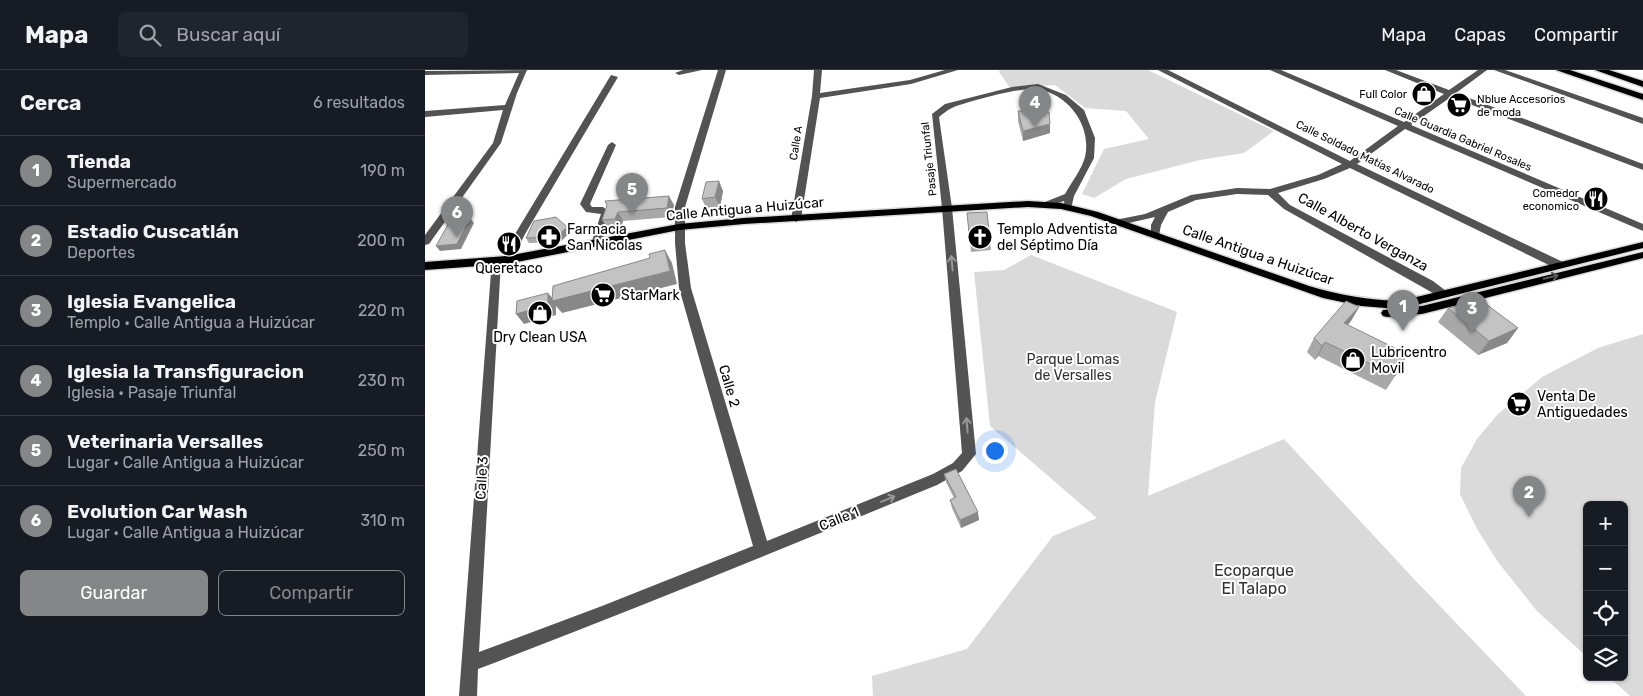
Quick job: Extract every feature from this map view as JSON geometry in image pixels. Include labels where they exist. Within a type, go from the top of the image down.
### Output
[{"type":"highway","points":[[1561,70],[1643,97]]},
{"type":"highway","points":[[1580,70],[1643,90]]},
{"type":"highway","points":[[1601,70],[1643,84]]},
{"type":"highway","points":[[1617,70],[1643,78]]},
{"type":"main road","name":"Calle Antigua a Huizúcar","points":[[425,266],[501,260],[596,244],[679,227],[947,208],[1011,206],[1028,203],[1068,207],[1121,222],[1314,293],[1380,305],[1400,305],[1559,264],[1643,245]]},
{"type":"main road","name":"Calle Antigua a Huizúcar","points":[[1011,206],[1107,225],[1316,301],[1383,314],[1422,310],[1643,255]]},
{"type":"street","points":[[679,73],[698,70]]},
{"type":"street","name":"Calle 2","points":[[722,70],[680,207],[679,227],[685,288],[762,550]]},
{"type":"street","name":"Calle A","points":[[797,218],[816,96],[818,70]]},
{"type":"street","points":[[816,96],[911,82],[954,70]]},
{"type":"street","name":"Calle Soldado Matías Alvarado","points":[[1162,70],[1559,264]]},
{"type":"street","name":"Calle Guardia Gabriel Rosales","points":[[1274,70],[1643,228]]},
{"type":"street","points":[[1389,70],[1643,167]]},
{"type":"street","points":[[1121,222],[1147,218],[1181,202],[1209,194],[1237,191],[1271,192],[1321,177],[1351,164],[1406,127],[1483,70]]},
{"type":"street","points":[[1499,70],[1643,121]]},
{"type":"street","points":[[425,73],[524,72],[508,107],[497,143],[425,242]]},
{"type":"street","points":[[501,260],[576,143],[615,76]]},
{"type":"street","name":"Pasaje Triunfal","points":[[947,208],[935,116],[948,106],[1012,89],[1039,86],[1063,97],[1081,112],[1091,138],[1089,158],[1069,196],[1068,207]]},
{"type":"street","points":[[425,114],[508,107]]},
{"type":"street","points":[[596,244],[606,213],[600,209],[589,210],[585,204],[611,145]]},
{"type":"street","name":"Calle Alberto Verganza","points":[[1271,192],[1287,207],[1444,294]]},
{"type":"street","points":[[1047,204],[1069,196]]},
{"type":"street","name":"Calle 1","points":[[471,663],[602,614],[957,469],[969,454],[947,208]]},
{"type":"street","points":[[1155,234],[1156,225],[1164,210]]},
{"type":"street","name":"Calle 3","points":[[468,696],[501,260]]},
{"type":"green space","points":[[1000,70],[1148,70],[1274,131],[1244,153],[1200,160],[1126,179],[1094,198],[1082,194],[1104,149],[1149,139],[1126,111],[1085,108],[1055,85],[1010,88],[999,72]]},
{"type":"green space","name":"Ecoparque El Talapo","points":[[1031,255],[1177,312],[1155,402],[1148,496],[1284,439],[1526,696],[873,696],[872,676],[967,649],[1053,536],[1097,518],[990,426],[974,272],[1004,270]]},
{"type":"green space","points":[[1643,334],[1643,696],[1630,696],[1613,681],[1628,681],[1628,501],[1583,501],[1583,653],[1537,611],[1498,562],[1477,529],[1460,494],[1461,468],[1477,439],[1497,415],[1542,377],[1598,348]]},
{"type":"building","points":[[1018,111],[1049,112],[1050,124],[1023,131]]},
{"type":"building","points":[[719,181],[715,197],[702,199],[706,182]]},
{"type":"building","points":[[669,196],[667,208],[618,212],[615,219],[602,220],[607,205],[605,201]]},
{"type":"building","name":"Templo Adventista del Séptimo Día","points":[[987,212],[990,240],[970,242],[967,213]]},
{"type":"building","name":"Farmacia San Nicolas","points":[[556,217],[567,227],[556,237],[526,238],[534,221]]},
{"type":"building","points":[[470,218],[457,244],[436,246],[450,221]]},
{"type":"building","points":[[665,250],[670,271],[552,301],[553,286],[650,258],[649,254]]},
{"type":"building","points":[[548,293],[548,305],[516,314],[517,301]]},
{"type":"building","points":[[1346,301],[1359,307],[1344,323],[1407,354],[1395,376],[1325,342],[1322,346],[1314,338]]},
{"type":"building","points":[[1482,301],[1518,328],[1489,341],[1448,308]]},
{"type":"building","points":[[956,469],[978,512],[960,520],[950,500],[956,497],[944,474]]},
{"type":"place","name":"Full Color","points":[[1424,94]]},
{"type":"place","name":"Nblue Accesorios de moda","points":[[1459,105]]},
{"type":"place","name":"Iglesia la Transfiguracion","points":[[1035,127]]},
{"type":"place","name":"Comedor economico","points":[[1596,199]]},
{"type":"place","name":"Veterinaria Versalles","points":[[632,214]]},
{"type":"place","name":"Evolution Car Wash","points":[[457,237]]},
{"type":"place","name":"Farmacia San Nicolas","points":[[549,237]]},
{"type":"place","name":"Templo Adventista del Séptimo Día","points":[[980,237]]},
{"type":"place","name":"Queretaco","points":[[509,244]]},
{"type":"place","name":"StarMark","points":[[603,295]]},
{"type":"place","name":"Dry Clean USA","points":[[540,313]]},
{"type":"place","name":"Tienda","points":[[1403,331]]},
{"type":"place","name":"Iglesia Evangelica","points":[[1472,333]]},
{"type":"place","name":"Lubricentro Movil","points":[[1353,360]]},
{"type":"place","name":"Venta De Antiguedades","points":[[1519,404]]},
{"type":"place","name":"Estadio Cuscatlán","points":[[1529,517]]},
{"type":"park label","name":"Parque Lomas de Versalles","points":[[1073,368]]}]
